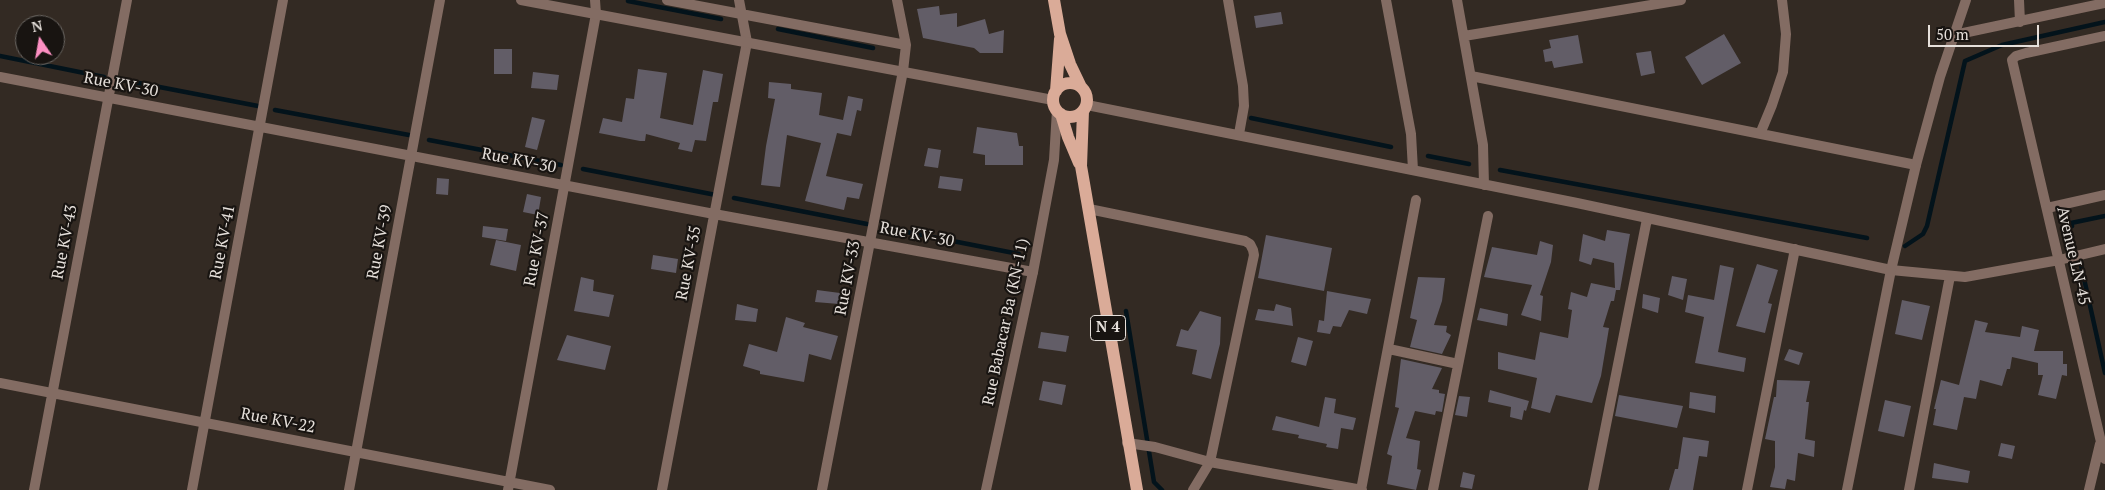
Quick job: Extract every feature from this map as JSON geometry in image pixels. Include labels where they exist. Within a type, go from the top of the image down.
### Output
[{"type":"main road","name":"N 4","points":[[1054,0],[1060,34],[1070,64],[1087,95],[1081,166]]},
{"type":"main road","name":"N 4","points":[[1060,34],[1057,104],[1068,137],[1081,166],[1133,444],[1137,490]]},
{"type":"main road","points":[[1081,86],[1068,83],[1057,104],[1072,116],[1085,108]]},
{"type":"street","name":"Rue KV-43","points":[[34,490],[126,0]]},
{"type":"street","name":"Rue KV-41","points":[[192,490],[283,0]]},
{"type":"street","name":"Rue KV-39","points":[[349,490],[440,0]]},
{"type":"street","points":[[521,0],[902,71],[1057,104],[1054,160]]},
{"type":"street","name":"Rue KV-37","points":[[508,486],[596,14],[595,0]]},
{"type":"street","points":[[667,0],[906,45],[897,0]]},
{"type":"street","name":"Rue KV-35","points":[[662,490],[746,42],[739,0]]},
{"type":"street","points":[[1228,0],[1243,86],[1244,106],[1239,134]]},
{"type":"street","points":[[1386,0],[1411,134],[1413,170]]},
{"type":"street","points":[[1457,0],[1484,145],[1484,185]]},
{"type":"street","points":[[1464,36],[1681,0]]},
{"type":"street","points":[[1760,134],[1783,72],[1786,34],[1782,0]]},
{"type":"street","points":[[1847,490],[1891,270],[1916,165],[1966,0]]},
{"type":"street","points":[[2019,0],[2020,22]]},
{"type":"street","points":[[1954,35],[2020,22],[2091,3],[2105,3]]},
{"type":"street","name":"Avenue LN-45","points":[[2105,36],[2026,53],[2016,56],[2012,60],[2105,459]]},
{"type":"street","name":"Rue KV-33","points":[[822,490],[906,45]]},
{"type":"street","name":"Rue KV-30","points":[[0,76],[108,98],[412,154],[714,214],[1033,272]]},
{"type":"street","points":[[1471,76],[1916,165]]},
{"type":"street","points":[[1085,108],[1239,134],[1891,270],[1950,276],[1979,275],[2105,249]]},
{"type":"street","points":[[1054,160],[1068,137]]},
{"type":"street","name":"Rue Babacar Ba (KN-11)","points":[[986,490],[1033,272],[1054,160]]},
{"type":"street","points":[[2047,208],[2105,195]]},
{"type":"street","points":[[1133,444],[1155,447],[1210,462],[1362,490],[1416,200]]},
{"type":"street","points":[[1089,209],[1245,242],[1250,244],[1253,250],[1254,255],[1210,462],[1193,490]]},
{"type":"street","points":[[1433,490],[1488,216]]},
{"type":"street","points":[[1593,490],[1647,219]]},
{"type":"street","points":[[1746,490],[1795,249]]},
{"type":"street","points":[[1909,490],[1950,276]]},
{"type":"street","points":[[1389,349],[1458,364]]},
{"type":"street","name":"Rue KV-22","points":[[0,383],[356,452],[508,486],[550,490]]},
{"type":"street","points":[[2089,490],[2101,440]]},
{"type":"building","points":[[939,6],[940,15],[957,13],[957,27],[985,19],[989,34],[1004,30],[1003,53],[980,53],[974,48],[923,38],[917,9]]},
{"type":"building","points":[[1281,12],[1283,24],[1256,28],[1254,16]]},
{"type":"building","points":[[1724,34],[1741,63],[1702,85],[1685,57]]},
{"type":"building","points":[[1578,35],[1583,63],[1554,68],[1552,61],[1545,62],[1543,50],[1551,48],[1549,40]]},
{"type":"building","points":[[494,49],[512,49],[512,74],[494,74]]},
{"type":"building","points":[[1651,51],[1655,73],[1641,76],[1636,53]]},
{"type":"building","points":[[638,69],[667,73],[660,118],[693,125],[703,70],[723,74],[718,102],[713,102],[706,141],[695,140],[692,152],[678,149],[680,143],[646,134],[645,141],[640,141],[599,133],[603,118],[622,122],[626,98],[634,99]]},
{"type":"building","points":[[533,72],[559,75],[557,90],[531,88]]},
{"type":"building","points":[[769,82],[791,84],[791,89],[822,93],[819,115],[843,120],[848,96],[863,99],[861,111],[857,110],[851,136],[837,133],[826,176],[863,184],[859,199],[847,197],[844,210],[805,201],[821,143],[787,135],[780,187],[761,185],[775,99],[768,98]]},
{"type":"building","points":[[532,117],[545,120],[537,150],[525,147]]},
{"type":"building","points":[[977,127],[1017,133],[1019,146],[1023,146],[1023,165],[985,165],[985,155],[973,153]]},
{"type":"building","points":[[928,148],[941,150],[938,168],[924,166]]},
{"type":"building","points":[[940,176],[963,179],[961,191],[938,188]]},
{"type":"building","points":[[437,178],[449,179],[448,195],[436,194]]},
{"type":"building","points":[[527,194],[541,197],[538,215],[523,212]]},
{"type":"building","points":[[483,226],[508,229],[506,241],[482,237]]},
{"type":"building","points":[[1607,230],[1630,234],[1620,290],[1616,290],[1614,301],[1611,301],[1603,327],[1609,328],[1601,376],[1592,403],[1556,395],[1550,413],[1531,408],[1537,378],[1498,369],[1498,352],[1535,360],[1540,332],[1568,338],[1572,310],[1568,309],[1571,292],[1587,297],[1591,283],[1615,288],[1614,263],[1593,258],[1591,265],[1579,261],[1583,234],[1605,241]]},
{"type":"building","points":[[1266,235],[1332,248],[1324,291],[1258,278]]},
{"type":"building","points":[[496,240],[521,245],[516,271],[490,265]]},
{"type":"building","points":[[1540,241],[1553,245],[1551,262],[1540,295],[1543,296],[1541,321],[1521,315],[1532,285],[1484,277],[1492,247],[1537,255]]},
{"type":"building","points":[[653,255],[678,259],[676,273],[651,269]]},
{"type":"building","points":[[1757,264],[1778,270],[1768,303],[1772,304],[1765,333],[1736,326]]},
{"type":"building","points":[[1720,265],[1734,268],[1718,352],[1746,358],[1744,372],[1695,363],[1704,317],[1685,312],[1688,295],[1714,300]]},
{"type":"building","points":[[1672,276],[1687,279],[1683,300],[1668,295]]},
{"type":"building","points":[[581,277],[594,280],[593,291],[614,295],[609,317],[574,311]]},
{"type":"building","points":[[1418,277],[1445,278],[1442,301],[1434,325],[1447,326],[1446,332],[1451,335],[1442,354],[1410,347],[1417,320],[1410,318]]},
{"type":"building","points":[[817,290],[840,293],[839,304],[815,302]]},
{"type":"building","points":[[1327,291],[1371,299],[1367,314],[1349,310],[1341,327],[1333,326],[1330,334],[1317,332],[1319,320],[1324,321]]},
{"type":"building","points":[[1643,294],[1660,298],[1658,313],[1642,308]]},
{"type":"building","points":[[1902,300],[1930,306],[1922,340],[1895,334]]},
{"type":"building","points":[[737,304],[758,309],[756,322],[735,320]]},
{"type":"building","points":[[1276,304],[1291,308],[1293,326],[1255,320],[1258,309],[1274,311]]},
{"type":"building","points":[[1480,308],[1508,314],[1507,326],[1477,320]]},
{"type":"building","points":[[1200,311],[1221,317],[1220,344],[1211,379],[1192,374],[1197,350],[1176,346],[1181,329],[1188,331]]},
{"type":"building","points":[[786,317],[805,323],[803,327],[838,336],[831,360],[809,354],[804,382],[760,374],[760,371],[743,366],[749,344],[777,352]]},
{"type":"building","points":[[1975,320],[1988,323],[1985,332],[2020,337],[2022,326],[2039,330],[2034,351],[2063,351],[2063,364],[2067,364],[2067,376],[2062,375],[2056,399],[2038,395],[2043,375],[2038,375],[2038,363],[2012,357],[2010,369],[2007,369],[2002,386],[1980,380],[1976,399],[1964,397],[1957,430],[1933,425],[1936,409],[1934,409],[1941,380],[1959,385]]},
{"type":"building","points":[[1041,332],[1069,336],[1066,352],[1038,348]]},
{"type":"building","points":[[567,335],[611,346],[605,370],[557,360]]},
{"type":"building","points":[[1298,337],[1313,341],[1306,366],[1291,362]]},
{"type":"building","points":[[1789,349],[1803,353],[1799,365],[1784,360]]},
{"type":"building","points":[[1401,359],[1442,368],[1432,389],[1439,390],[1439,393],[1445,394],[1442,412],[1436,411],[1435,415],[1415,411],[1406,438],[1420,441],[1417,469],[1421,470],[1416,490],[1387,484],[1392,456],[1387,454],[1399,408],[1395,407]]},
{"type":"building","points":[[1777,380],[1810,381],[1806,402],[1809,402],[1805,439],[1815,441],[1814,457],[1798,453],[1795,481],[1787,479],[1785,489],[1770,487],[1775,467],[1775,441],[1765,439],[1774,397],[1776,397]]},
{"type":"building","points":[[1043,381],[1066,385],[1062,405],[1039,400]]},
{"type":"building","points":[[1490,390],[1529,401],[1526,411],[1524,410],[1522,420],[1510,417],[1511,407],[1488,402]]},
{"type":"building","points":[[1690,392],[1716,396],[1715,413],[1689,408]]},
{"type":"building","points":[[1619,395],[1683,406],[1677,428],[1615,416]]},
{"type":"building","points":[[1459,396],[1470,397],[1467,417],[1455,415]]},
{"type":"building","points":[[1325,397],[1336,399],[1334,413],[1356,418],[1353,430],[1341,428],[1338,449],[1326,447],[1327,444],[1298,438],[1299,435],[1272,430],[1276,416],[1319,427]]},
{"type":"building","points":[[1885,400],[1911,406],[1904,437],[1878,431]]},
{"type":"building","points":[[1683,437],[1709,441],[1707,457],[1699,456],[1693,490],[1669,490],[1675,469],[1678,469]]},
{"type":"building","points":[[2001,443],[2015,446],[2012,459],[1998,456]]},
{"type":"building","points":[[1934,463],[1970,471],[1968,483],[1932,478]]},
{"type":"building","points":[[1463,472],[1475,475],[1472,489],[1460,487]]},
{"type":"waterway","points":[[628,1],[721,19]]},
{"type":"waterway","points":[[1905,246],[1923,234],[1927,226],[1965,61],[2002,45],[2105,22]]},
{"type":"waterway","points":[[778,29],[873,48]]},
{"type":"waterway","points":[[0,56],[104,77]]},
{"type":"waterway","points":[[123,80],[258,106]]},
{"type":"waterway","points":[[275,110],[409,135]]},
{"type":"waterway","points":[[1251,118],[1391,147]]},
{"type":"waterway","points":[[429,140],[561,165]]},
{"type":"waterway","points":[[1428,156],[1469,164]]},
{"type":"waterway","points":[[583,169],[716,195]]},
{"type":"waterway","points":[[1500,170],[1867,238]]},
{"type":"waterway","points":[[734,198],[867,224]]},
{"type":"waterway","points":[[2072,226],[2071,223],[2105,216]]},
{"type":"waterway","points":[[886,228],[1019,254]]},
{"type":"waterway","points":[[2081,265],[2105,373]]},
{"type":"waterway","points":[[1126,311],[1154,482],[1162,490]]}]
